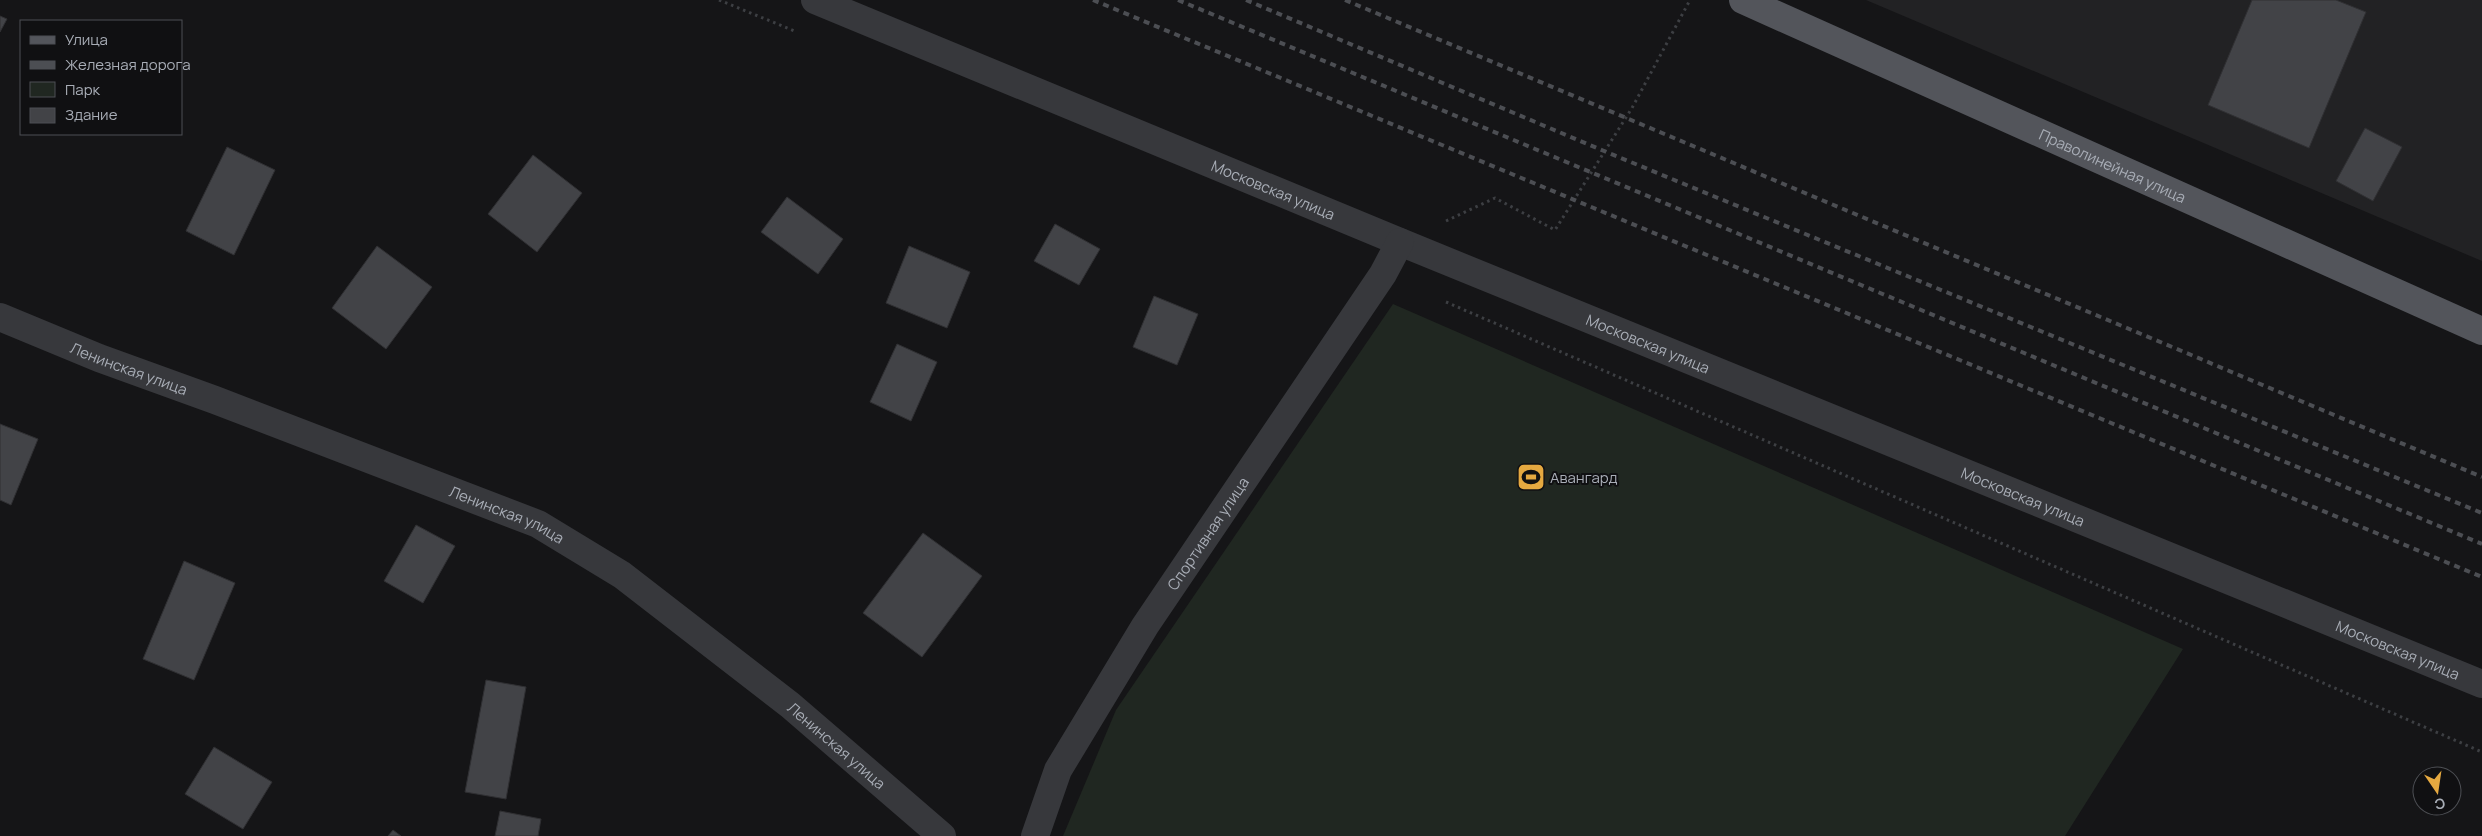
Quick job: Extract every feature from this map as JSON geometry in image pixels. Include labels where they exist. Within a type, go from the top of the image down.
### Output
[{"type":"main road","name":"Праволинейная улица","points":[[1743,0],[2482,331]]},
{"type":"street","name":"Московская улица","points":[[815,0],[1400,242],[2482,684]]},
{"type":"street","name":"Спортивная улица","points":[[1036,836],[1058,770],[1145,626],[1383,274],[1400,242]]},
{"type":"street","name":"Ленинская улица","points":[[0,317],[99,358],[215,400],[538,524],[622,575],[790,705],[942,836]]},
{"type":"path","points":[[1400,242],[1495,198],[1555,230],[1632,108],[1690,0]]},
{"type":"path","points":[[1438,298],[2482,752]]},
{"type":"shaded area","points":[[1866,0],[2482,0],[2482,261]]},
{"type":"green space","name":"Авангард","points":[[1393,304],[2183,649],[2065,836],[1063,836],[1116,710]]},
{"type":"building","points":[[2252,0],[2336,0],[2366,12],[2309,148],[2208,105]]},
{"type":"building","points":[[0,16],[7,19],[0,32]]},
{"type":"building","points":[[2365,128],[2402,147],[2373,201],[2336,181]]},
{"type":"building","points":[[227,147],[275,170],[234,255],[186,231]]},
{"type":"building","points":[[533,155],[582,193],[537,252],[488,214]]},
{"type":"building","points":[[787,197],[843,239],[818,274],[761,232]]},
{"type":"building","points":[[1055,224],[1100,249],[1079,285],[1034,261]]},
{"type":"building","points":[[377,246],[432,287],[386,349],[332,308]]},
{"type":"building","points":[[909,246],[970,272],[947,328],[886,303]]},
{"type":"building","points":[[1154,296],[1198,314],[1177,365],[1133,347]]},
{"type":"building","points":[[897,344],[937,362],[911,421],[870,402]]},
{"type":"building","points":[[0,424],[38,439],[11,505],[0,500]]},
{"type":"building","points":[[416,525],[455,546],[423,603],[384,581]]},
{"type":"building","points":[[923,533],[982,576],[922,657],[863,613]]},
{"type":"building","points":[[184,561],[235,583],[194,680],[143,659]]},
{"type":"building","points":[[486,680],[526,687],[506,799],[465,792]]},
{"type":"building","points":[[214,747],[272,782],[243,829],[185,794]]},
{"type":"building","points":[[500,811],[541,819],[538,836],[495,836]]},
{"type":"building","points":[[393,830],[401,836],[388,836]]},
{"type":"railway","points":[[1093,0],[2482,577]]},
{"type":"railway","points":[[1178,0],[2482,544]]},
{"type":"railway","points":[[1246,0],[1604,151],[2482,513]]},
{"type":"railway","points":[[1345,0],[2482,477]]},
{"type":"place","name":"Авангард","points":[[1531,477]]}]
